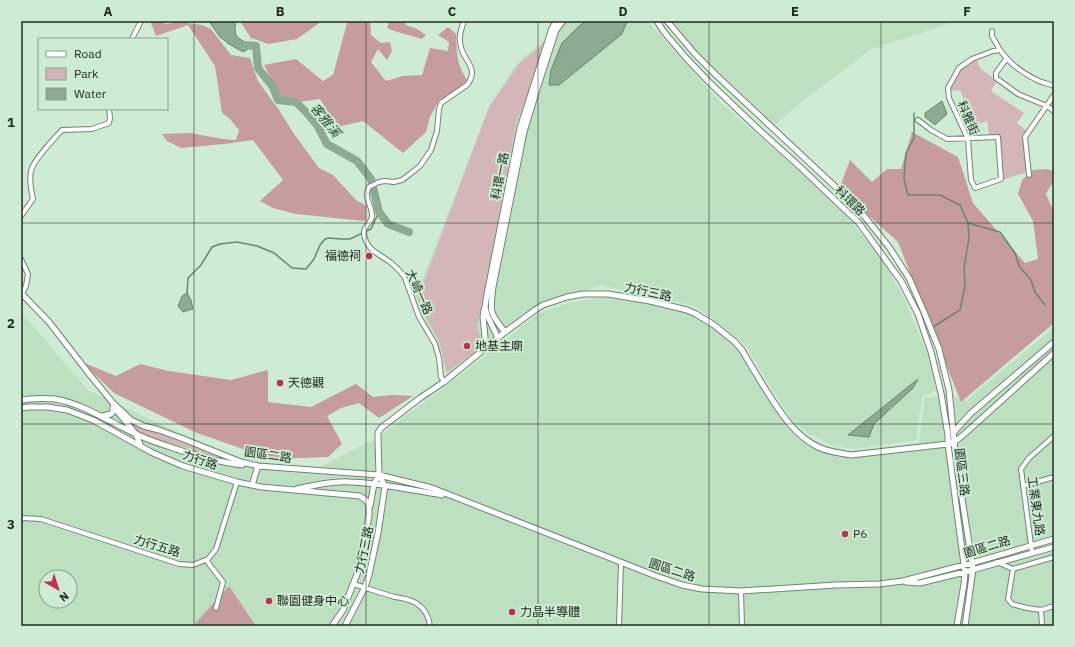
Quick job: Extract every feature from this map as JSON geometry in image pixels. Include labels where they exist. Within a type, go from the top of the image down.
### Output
[{"type":"street","points":[[132,38],[141,21]]},
{"type":"street","name":"大崎一路","points":[[444,382],[441,377],[439,358],[435,344],[419,317],[405,278],[394,265],[375,253],[367,244],[364,229],[369,224],[372,216],[366,196],[369,187],[375,183],[402,180],[420,166],[431,150],[437,131],[439,109],[441,104],[467,85],[472,77],[472,68],[460,45],[464,21]]},
{"type":"street","name":"科環一路","points":[[486,348],[483,317],[520,128],[552,28],[557,21]]},
{"type":"street","name":"科環一路","points":[[505,332],[492,314],[491,309],[494,287],[524,132],[556,30],[564,21]]},
{"type":"street","name":"科環路","points":[[657,21],[686,59],[756,128],[798,164],[852,216],[864,229],[901,281],[918,314],[931,352],[954,442]]},
{"type":"street","name":"科環路","points":[[667,21],[695,54],[716,75],[857,207],[889,247],[909,278],[939,349],[949,390],[952,418],[952,433],[948,444]]},
{"type":"street","points":[[992,31],[992,36],[1006,59],[1040,82],[1054,86]]},
{"type":"street","name":"科雅街","points":[[968,139],[998,137],[1001,179],[975,188],[970,180],[968,139],[949,98],[948,88],[959,68],[972,59],[993,50],[1000,50]]},
{"type":"street","points":[[1006,59],[996,73],[996,78],[1018,94],[1047,106],[1054,111]]},
{"type":"street","points":[[1029,175],[1025,137],[1054,96]]},
{"type":"street","points":[[21,216],[33,199],[31,170],[41,155],[62,130],[92,129],[109,123],[109,110]]},
{"type":"street","points":[[918,120],[931,130],[947,139],[968,139]]},
{"type":"street","points":[[21,259],[28,274],[26,286],[22,293]]},
{"type":"street","name":"園區二路","points":[[22,293],[48,322],[112,403],[131,420],[144,426],[181,438],[241,462],[258,466],[379,475],[432,488],[449,496],[682,585],[702,589],[741,591],[879,584],[903,581],[1054,539]]},
{"type":"street","name":"力行三路","points":[[345,626],[365,587],[375,548],[385,486],[379,475],[378,433],[381,428],[420,398],[444,382],[505,332],[543,305],[567,297],[583,294],[608,294],[650,301],[687,310],[696,314],[714,325],[735,342],[742,350],[791,426],[799,434],[818,446],[837,453],[851,455],[918,448],[954,442]]},
{"type":"street","points":[[485,307],[490,323],[498,338]]},
{"type":"street","name":"園區三路","points":[[952,433],[970,414],[1054,342]]},
{"type":"street","name":"園區三路","points":[[965,626],[973,569],[954,442],[1054,353]]},
{"type":"street","name":"園區二路","points":[[86,370],[113,407],[136,434],[141,447]]},
{"type":"street","name":"力行路","points":[[21,400],[35,398],[55,399],[70,403],[155,442],[212,460],[233,464],[258,466]]},
{"type":"street","name":"力行路","points":[[21,408],[48,407],[66,410],[93,420],[150,452],[183,466],[237,482],[292,490],[360,496],[367,501],[369,505],[369,516]]},
{"type":"street","points":[[101,416],[111,414],[113,407]]},
{"type":"street","points":[[952,418],[957,424],[962,423]]},
{"type":"street","points":[[938,444],[952,433]]},
{"type":"street","name":"工業東九路","points":[[1032,552],[1021,470],[1029,458],[1054,436]]},
{"type":"street","name":"園區三路","points":[[948,444],[965,572],[957,626]]},
{"type":"street","points":[[252,485],[258,466]]},
{"type":"street","name":"力行三路","points":[[332,626],[343,610],[361,564],[374,484],[379,475]]},
{"type":"street","points":[[1023,486],[1054,477]]},
{"type":"street","points":[[216,608],[224,582],[206,560],[216,549],[237,482]]},
{"type":"street","name":"園區二路","points":[[292,490],[324,483],[348,482],[374,484],[449,496]]},
{"type":"street","name":"力行五路","points":[[21,518],[41,519],[179,564],[193,565],[206,560]]},
{"type":"street","name":"園區二路","points":[[903,581],[920,583],[1054,547]]},
{"type":"street","points":[[997,562],[1013,569],[1054,557]]},
{"type":"street","points":[[618,626],[621,562]]},
{"type":"street","points":[[1013,569],[1008,599],[1012,604],[1041,610],[1054,606]]},
{"type":"street","points":[[353,584],[416,603],[424,610],[430,626]]},
{"type":"street","points":[[741,591],[742,626]]},
{"type":"street","points":[[1041,610],[1042,626]]},
{"type":"shaded area","points":[[153,21],[159,21],[166,24],[179,22],[202,25],[211,29],[231,55],[250,58],[258,81],[294,134],[319,168],[333,175],[356,200],[366,206],[366,219],[364,221],[296,214],[273,208],[260,201],[283,180],[253,140],[181,148],[167,141],[162,134],[190,133],[236,140],[239,130],[229,118],[222,113],[215,66],[188,25],[156,36],[151,23]]},
{"type":"shaded area","points":[[240,21],[322,21],[297,39],[268,44],[251,38]]},
{"type":"shaded area","points":[[346,21],[370,21],[371,35],[381,43],[390,42],[392,51],[387,60],[378,49],[371,62],[386,81],[403,76],[422,75],[430,48],[448,51],[449,42],[438,35],[448,27],[456,34],[459,63],[467,80],[456,92],[439,100],[430,117],[426,132],[403,153],[363,121],[337,127],[320,99],[284,104],[264,65],[296,59],[323,81],[333,75],[347,23]]},
{"type":"shaded area","points":[[389,21],[405,21],[406,25],[417,29],[426,35],[422,39],[394,31],[387,28]]},
{"type":"shaded area","points":[[568,21],[649,21],[719,101],[801,173],[845,215],[883,260],[904,298],[929,358],[937,391],[922,396],[916,440],[855,449],[832,445],[807,433],[792,420],[746,346],[724,327],[694,306],[601,285],[524,313],[446,376],[435,339],[424,321],[415,299],[417,293],[490,105],[517,63]]},
{"type":"shaded area","points":[[673,21],[958,21],[871,49],[804,100],[775,125],[712,67],[685,39]]},
{"type":"shaded area","points":[[912,132],[958,157],[973,203],[1025,263],[1038,259],[1033,221],[1018,194],[1022,180],[1033,170],[1046,169],[1054,171],[1054,180],[1046,194],[1054,212],[1054,323],[961,402],[898,242],[839,189],[850,160],[872,182],[887,169],[901,169]]},
{"type":"shaded area","points":[[634,296],[655,299],[696,310],[722,327],[745,347],[753,363],[790,421],[805,435],[824,445],[850,451],[919,443],[925,398],[952,394],[966,401],[1054,327],[1054,626],[21,626],[21,312],[89,391],[191,438],[249,461],[318,468],[381,436],[406,415],[443,389],[539,313],[568,303],[598,298]]},
{"type":"shaded area","points":[[82,362],[116,376],[140,364],[169,371],[231,380],[268,370],[268,402],[311,407],[356,384],[373,397],[393,395],[413,396],[379,418],[359,403],[341,408],[327,416],[342,444],[328,457],[272,459],[197,433],[114,393]]},
{"type":"shaded area","points":[[229,586],[256,626],[193,626]]},
{"type":"green space","points":[[547,41],[516,124],[477,326],[483,346],[447,372],[439,341],[418,298],[489,107],[519,64]]},
{"type":"green space","points":[[976,59],[981,69],[997,81],[991,91],[1024,113],[1017,123],[1027,131],[1023,136],[1028,172],[1002,180],[999,135],[989,136],[987,121],[974,125],[960,90],[950,91],[959,70]]},
{"type":"green space","points":[[126,420],[226,460],[137,433]]},
{"type":"water","points":[[211,21],[236,21],[236,34],[239,38],[250,45],[247,50],[243,52],[220,37],[210,23]]},
{"type":"water","points":[[586,21],[627,21],[622,34],[559,85],[549,85],[551,70],[562,43]]},
{"type":"water","points":[[942,101],[947,114],[935,125],[925,117],[925,113]]},
{"type":"water","points":[[187,293],[191,300],[193,309],[183,312],[178,306],[182,296]]},
{"type":"water","points":[[918,379],[913,388],[874,424],[869,437],[848,435]]},
{"type":"waterway","name":"客雅溪","points":[[244,45],[256,46],[258,68],[273,87],[278,100],[296,102],[317,125],[327,144],[357,161],[371,179],[379,212],[388,224],[409,232]]},
{"type":"waterway","points":[[914,113],[914,138],[906,153],[904,179],[908,195],[940,195],[960,205],[968,223],[969,238],[964,268],[965,286],[960,310],[932,328]]},
{"type":"waterway","points":[[187,293],[188,278],[201,265],[212,247],[220,244],[237,242],[257,246],[274,253],[292,268],[306,269],[314,259],[320,245],[325,239],[350,239],[371,229],[379,212]]},
{"type":"waterway","points":[[968,223],[1000,232],[1015,253],[1019,266],[1031,280],[1035,292],[1045,305]]},
{"type":"place","name":"福德祠","points":[[369,256]]},
{"type":"place","name":"地基主廟","points":[[467,346]]},
{"type":"place","name":"天德觀","points":[[280,383]]},
{"type":"place","name":"P6","points":[[845,534]]},
{"type":"place","name":"聯園健身中心","points":[[269,601]]},
{"type":"place","name":"力晶半導體","points":[[512,612]]}]
